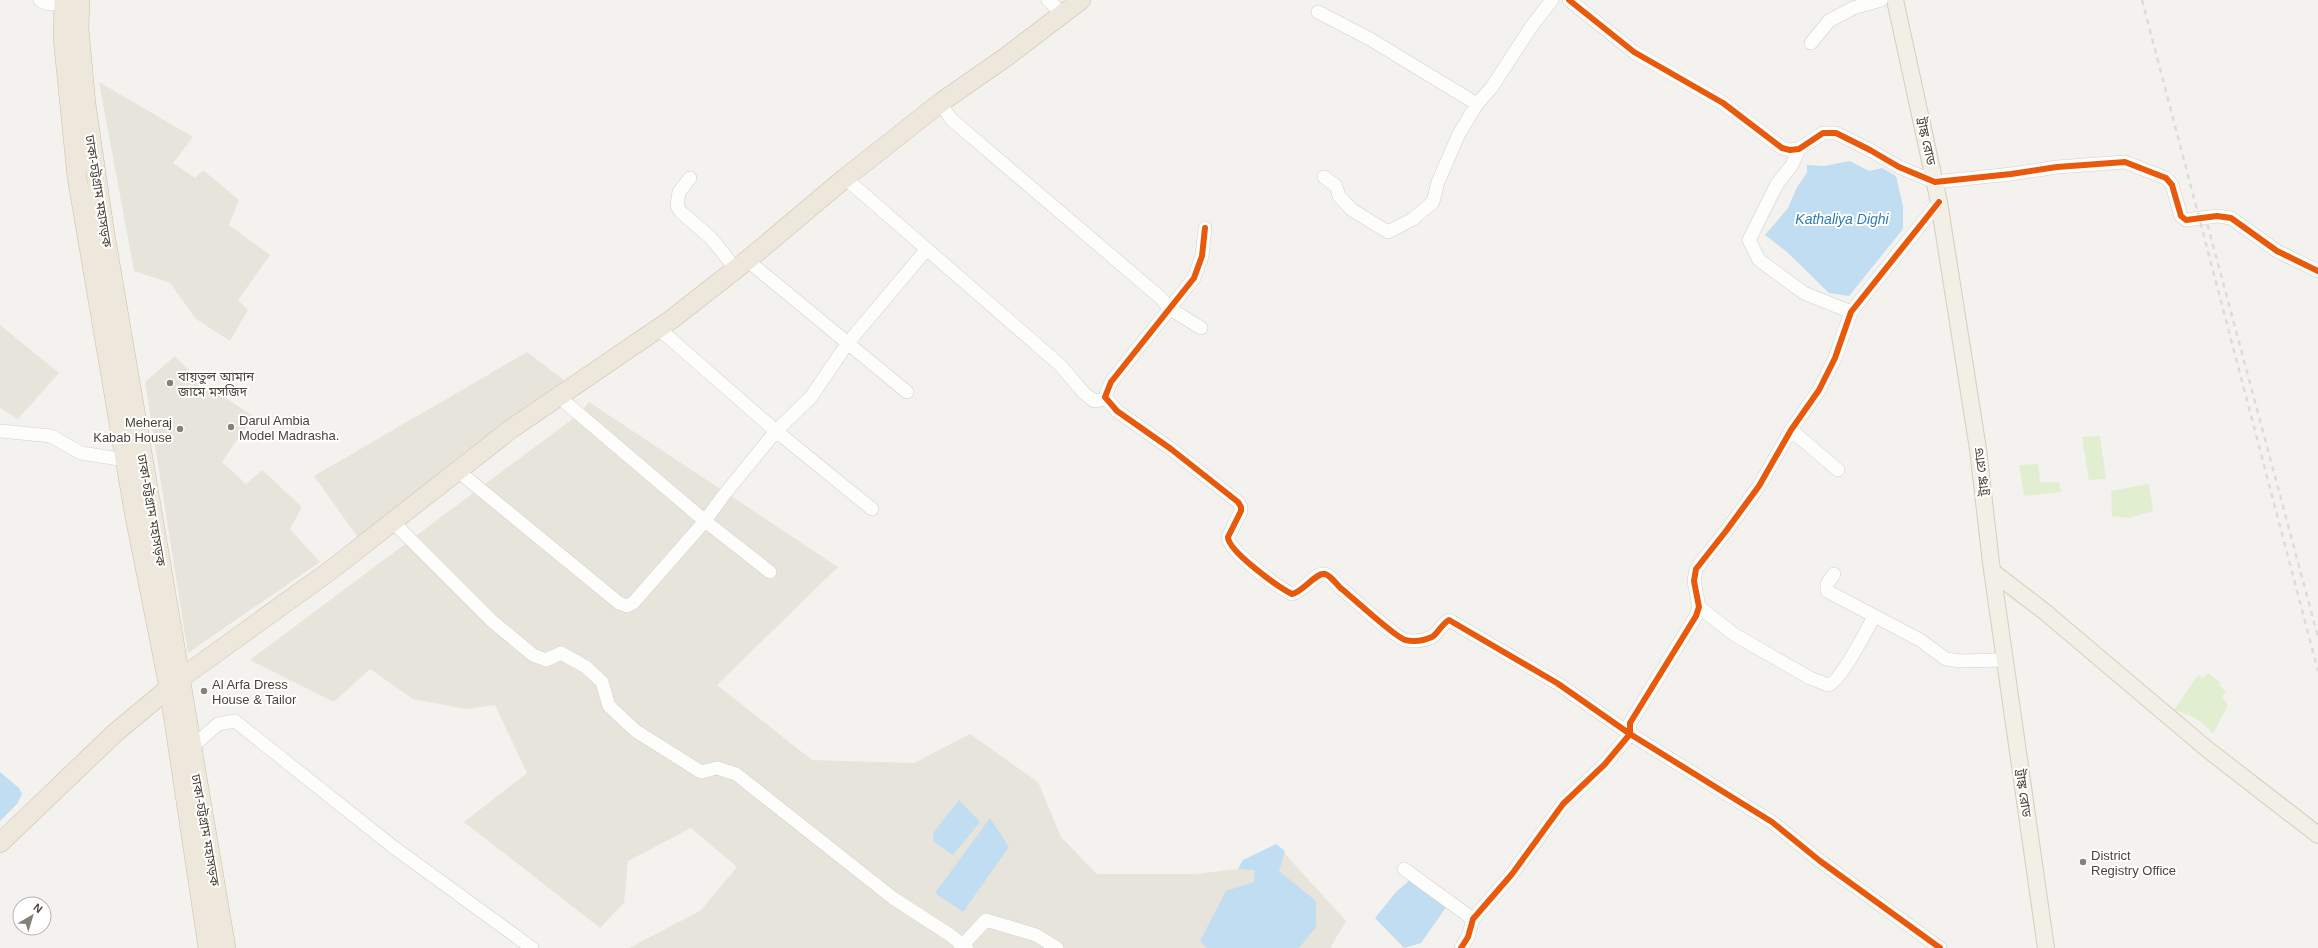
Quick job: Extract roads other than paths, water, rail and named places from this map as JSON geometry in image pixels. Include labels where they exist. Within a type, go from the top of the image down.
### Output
[{"type":"highway","name":"ঢাকা-চট্টগ্রাম মহাসড়ক","points":[[69,0],[63,38],[77,177],[126,460],[175,683],[192,747],[226,948]]},
{"type":"highway","name":"ঢাকা-চট্টগ্রাম মহাসড়ক","points":[[69,0],[79,30],[86,104],[104,228],[175,683],[208,948]]},
{"type":"highway","points":[[0,843],[115,733],[175,683],[331,570],[511,429],[560,397],[658,328],[742,263],[845,178],[940,103],[1081,0]]},
{"type":"main road","name":"ট্রাঙ্ক রোড","points":[[1895,0],[1936,182],[1978,449],[1993,572],[2046,948]]},
{"type":"main road","points":[[1993,572],[2045,612],[2207,749],[2318,835]]},
{"type":"street","points":[[43,1],[53,4],[69,0]]},
{"type":"street","points":[[1048,0],[1062,14]]},
{"type":"street","points":[[1324,177],[1336,186],[1339,196],[1352,210],[1388,232],[1413,219],[1433,202],[1438,182],[1459,134],[1477,104],[1492,87],[1531,27],[1552,0]]},
{"type":"street","points":[[1569,0],[1634,52],[1723,103],[1782,148],[1790,150],[1799,149],[1823,133],[1836,133],[1899,167],[1936,182],[2057,167],[2125,162],[2166,178],[2172,186],[2181,216],[2186,220],[2217,216],[2231,218],[2277,251],[2318,271]]},
{"type":"street","points":[[1811,43],[1829,20],[1853,8],[1882,0]]},
{"type":"street","points":[[1318,12],[1370,39],[1477,104]]},
{"type":"street","points":[[940,103],[952,120],[1162,299],[1169,308],[1201,328]]},
{"type":"street","points":[[1799,149],[1792,165],[1777,184],[1749,240],[1759,260],[1804,293],[1851,312]]},
{"type":"street","points":[[690,178],[678,192],[677,206],[680,212],[742,263],[752,265],[907,392]]},
{"type":"street","points":[[845,178],[1060,365],[1084,393],[1094,401],[1106,399]]},
{"type":"street","points":[[1461,948],[1468,937],[1473,919],[1512,874],[1563,804],[1605,764],[1630,734],[1630,722],[1691,626],[1699,607],[1694,581],[1696,569],[1759,486],[1791,430],[1819,390],[1835,358],[1851,312],[1939,202]]},
{"type":"street","points":[[1205,228],[1202,256],[1194,278],[1169,308],[1164,318],[1111,382],[1106,394],[1106,399],[1117,412],[1171,449],[1238,502],[1241,507],[1241,511],[1228,536],[1228,541],[1253,566],[1284,590],[1292,594],[1296,593],[1318,575],[1324,574],[1393,633],[1404,640],[1421,641],[1434,636],[1441,625],[1449,620],[1557,683],[1630,734],[1772,822],[1820,860],[1940,948]]},
{"type":"street","points":[[458,471],[618,603],[627,606],[633,603],[705,521],[723,496],[776,431],[811,397],[847,344],[927,249]]},
{"type":"street","points":[[658,328],[776,431],[872,509]]},
{"type":"street","points":[[560,397],[705,521],[770,572]]},
{"type":"street","points":[[1791,430],[1838,470]]},
{"type":"street","points":[[0,431],[51,436],[81,453],[126,460]]},
{"type":"street","points":[[393,522],[492,621],[533,655],[546,660],[561,653],[586,667],[602,682],[609,706],[636,731],[701,772],[717,768],[736,774],[893,898],[963,947],[986,920],[1036,935],[1057,948]]},
{"type":"street","points":[[1834,574],[1827,584],[1827,591],[1920,640],[1946,659],[1960,661],[2006,660]]},
{"type":"street","points":[[1699,607],[1735,635],[1810,678],[1828,685],[1834,682],[1856,650],[1874,617]]},
{"type":"street","points":[[192,747],[218,724],[235,721],[392,846],[532,948]]},
{"type":"street","points":[[1404,869],[1473,919]]},
{"type":"water","name":"Kathaliya Dighi","points":[[1850,161],[1869,171],[1882,168],[1896,176],[1903,206],[1903,229],[1849,296],[1829,293],[1787,252],[1765,235],[1788,208],[1797,187],[1807,173],[1807,165],[1824,166]]},
{"type":"water","points":[[0,772],[19,788],[22,794],[17,804],[0,821]]},
{"type":"water","points":[[959,800],[980,822],[953,855],[934,842],[933,833]]},
{"type":"water","points":[[990,818],[1009,847],[963,912],[935,893]]},
{"type":"water","points":[[1276,844],[1285,851],[1279,871],[1316,901],[1316,927],[1299,948],[1207,948],[1200,941],[1226,891],[1254,882],[1255,870],[1238,869],[1243,860]]},
{"type":"water","points":[[1411,879],[1447,906],[1421,943],[1404,948],[1375,918],[1396,892]]},
{"type":"railway","points":[[2142,0],[2318,671]]},
{"type":"railway","points":[[2205,215],[2318,637]]},
{"type":"place","name":"বায়তুল আমান জামে মসজিদ","points":[[170,383]]},
{"type":"place","name":"Darul Ambia Model Madrasha.","points":[[231,427]]},
{"type":"place","name":"Meheraj Kabab House","points":[[180,429]]},
{"type":"place","name":"Al Arfa Dress House & Tailor","points":[[204,691]]},
{"type":"place","name":"District Registry Office","points":[[2083,862]]}]
